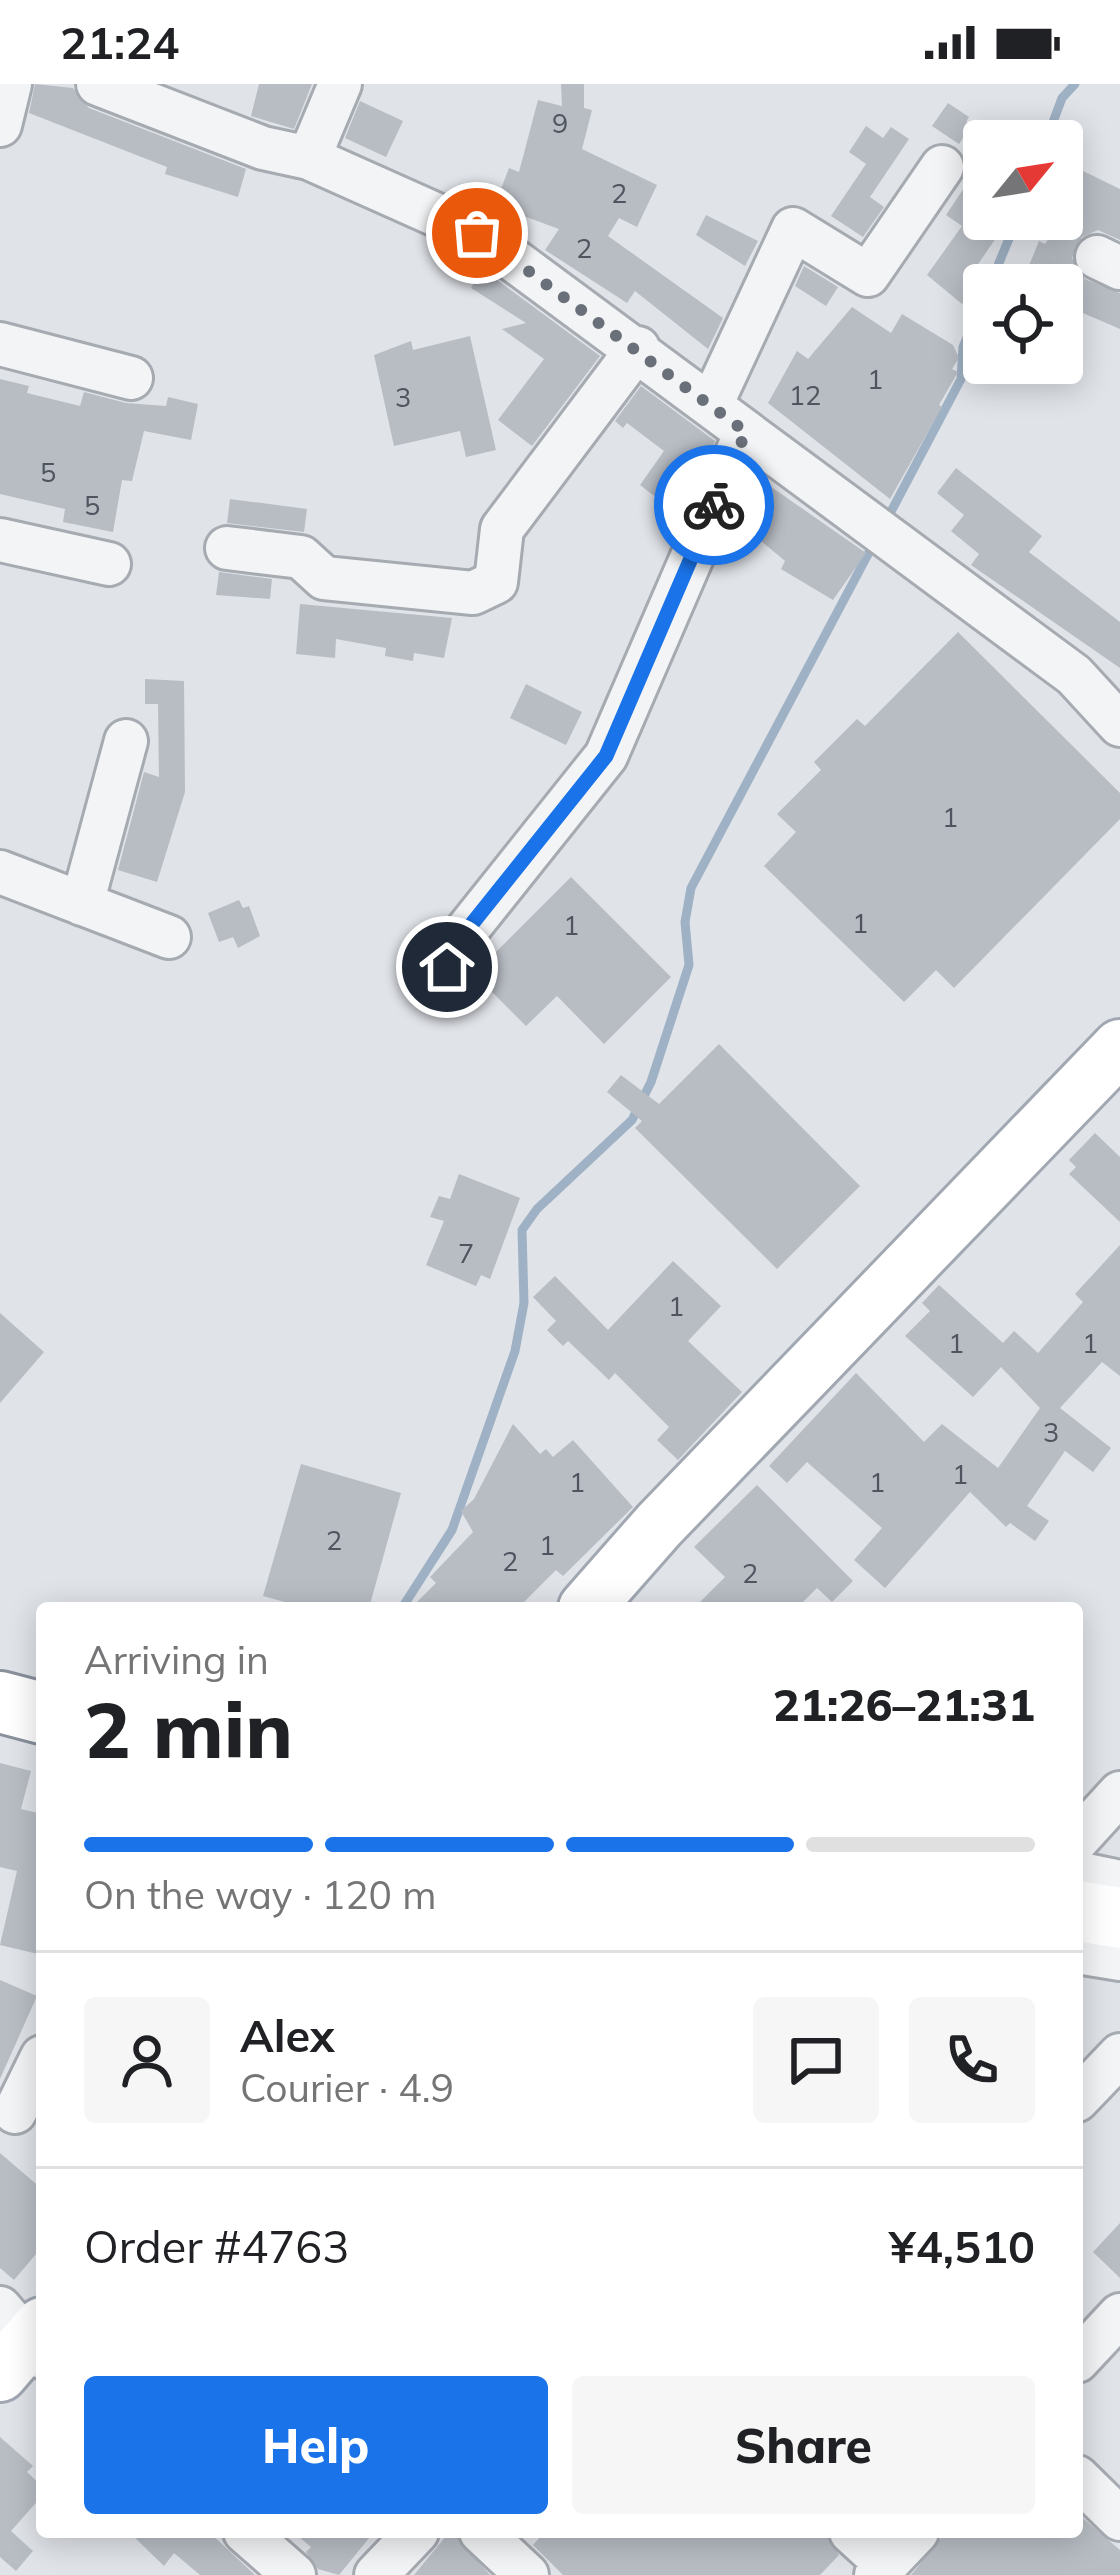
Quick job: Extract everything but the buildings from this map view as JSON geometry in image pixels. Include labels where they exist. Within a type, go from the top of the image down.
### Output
[{"type":"highway","points":[[0,1702],[36,1711]]},
{"type":"highway","points":[[1083,1912],[1120,1918]]},
{"type":"main road","points":[[591,1602],[658,1525],[1120,1047]]},
{"type":"street","points":[[0,125],[10,84]]},
{"type":"street","points":[[98,84],[186,99],[263,148],[309,158],[477,233],[638,347],[1074,675],[1120,725]]},
{"type":"street","points":[[309,158],[340,84]]},
{"type":"street","points":[[711,405],[793,229],[868,275],[942,166]]},
{"type":"street","points":[[0,344],[131,377]]},
{"type":"street","points":[[227,548],[301,557],[324,578],[473,593],[486,590],[496,582],[502,530],[638,347]]},
{"type":"street","points":[[447,967],[467,930],[606,756],[746,432]]},
{"type":"street","points":[[0,540],[109,564]]},
{"type":"street","points":[[82,904],[127,741]]},
{"type":"street","points":[[0,872],[169,937]]},
{"type":"street","points":[[1083,1833],[1120,1793]]},
{"type":"street","points":[[1083,1875],[1120,1882]]},
{"type":"street","points":[[1083,1953],[1120,1959]]},
{"type":"street","points":[[1083,2094],[1120,2055]]},
{"type":"street","points":[[19,2115],[36,2071]]},
{"type":"street","points":[[1083,2355],[1120,2315]]},
{"type":"street","points":[[1083,2483],[1120,2518]]},
{"type":"street","points":[[251,2538],[294,2575]]},
{"type":"street","points":[[376,2575],[411,2538]]},
{"type":"street","points":[[487,2538],[527,2575]]},
{"type":"street","points":[[856,2538],[881,2570],[911,2538]]},
{"type":"waterway","points":[[1054,120],[1062,98],[1075,84]]},
{"type":"waterway","points":[[999,264],[1008,240]]},
{"type":"waterway","points":[[885,523],[961,379],[963,347]]},
{"type":"waterway","points":[[406,1602],[452,1530],[515,1351],[524,1303],[522,1230],[537,1209],[632,1120],[651,1082],[689,965],[685,922],[691,888],[874,543]]},
{"type":"way so far","points":[[477,233],[638,347],[746,432],[714,505]]},
{"type":"route","points":[[447,967],[467,930],[606,756],[714,505]]}]
